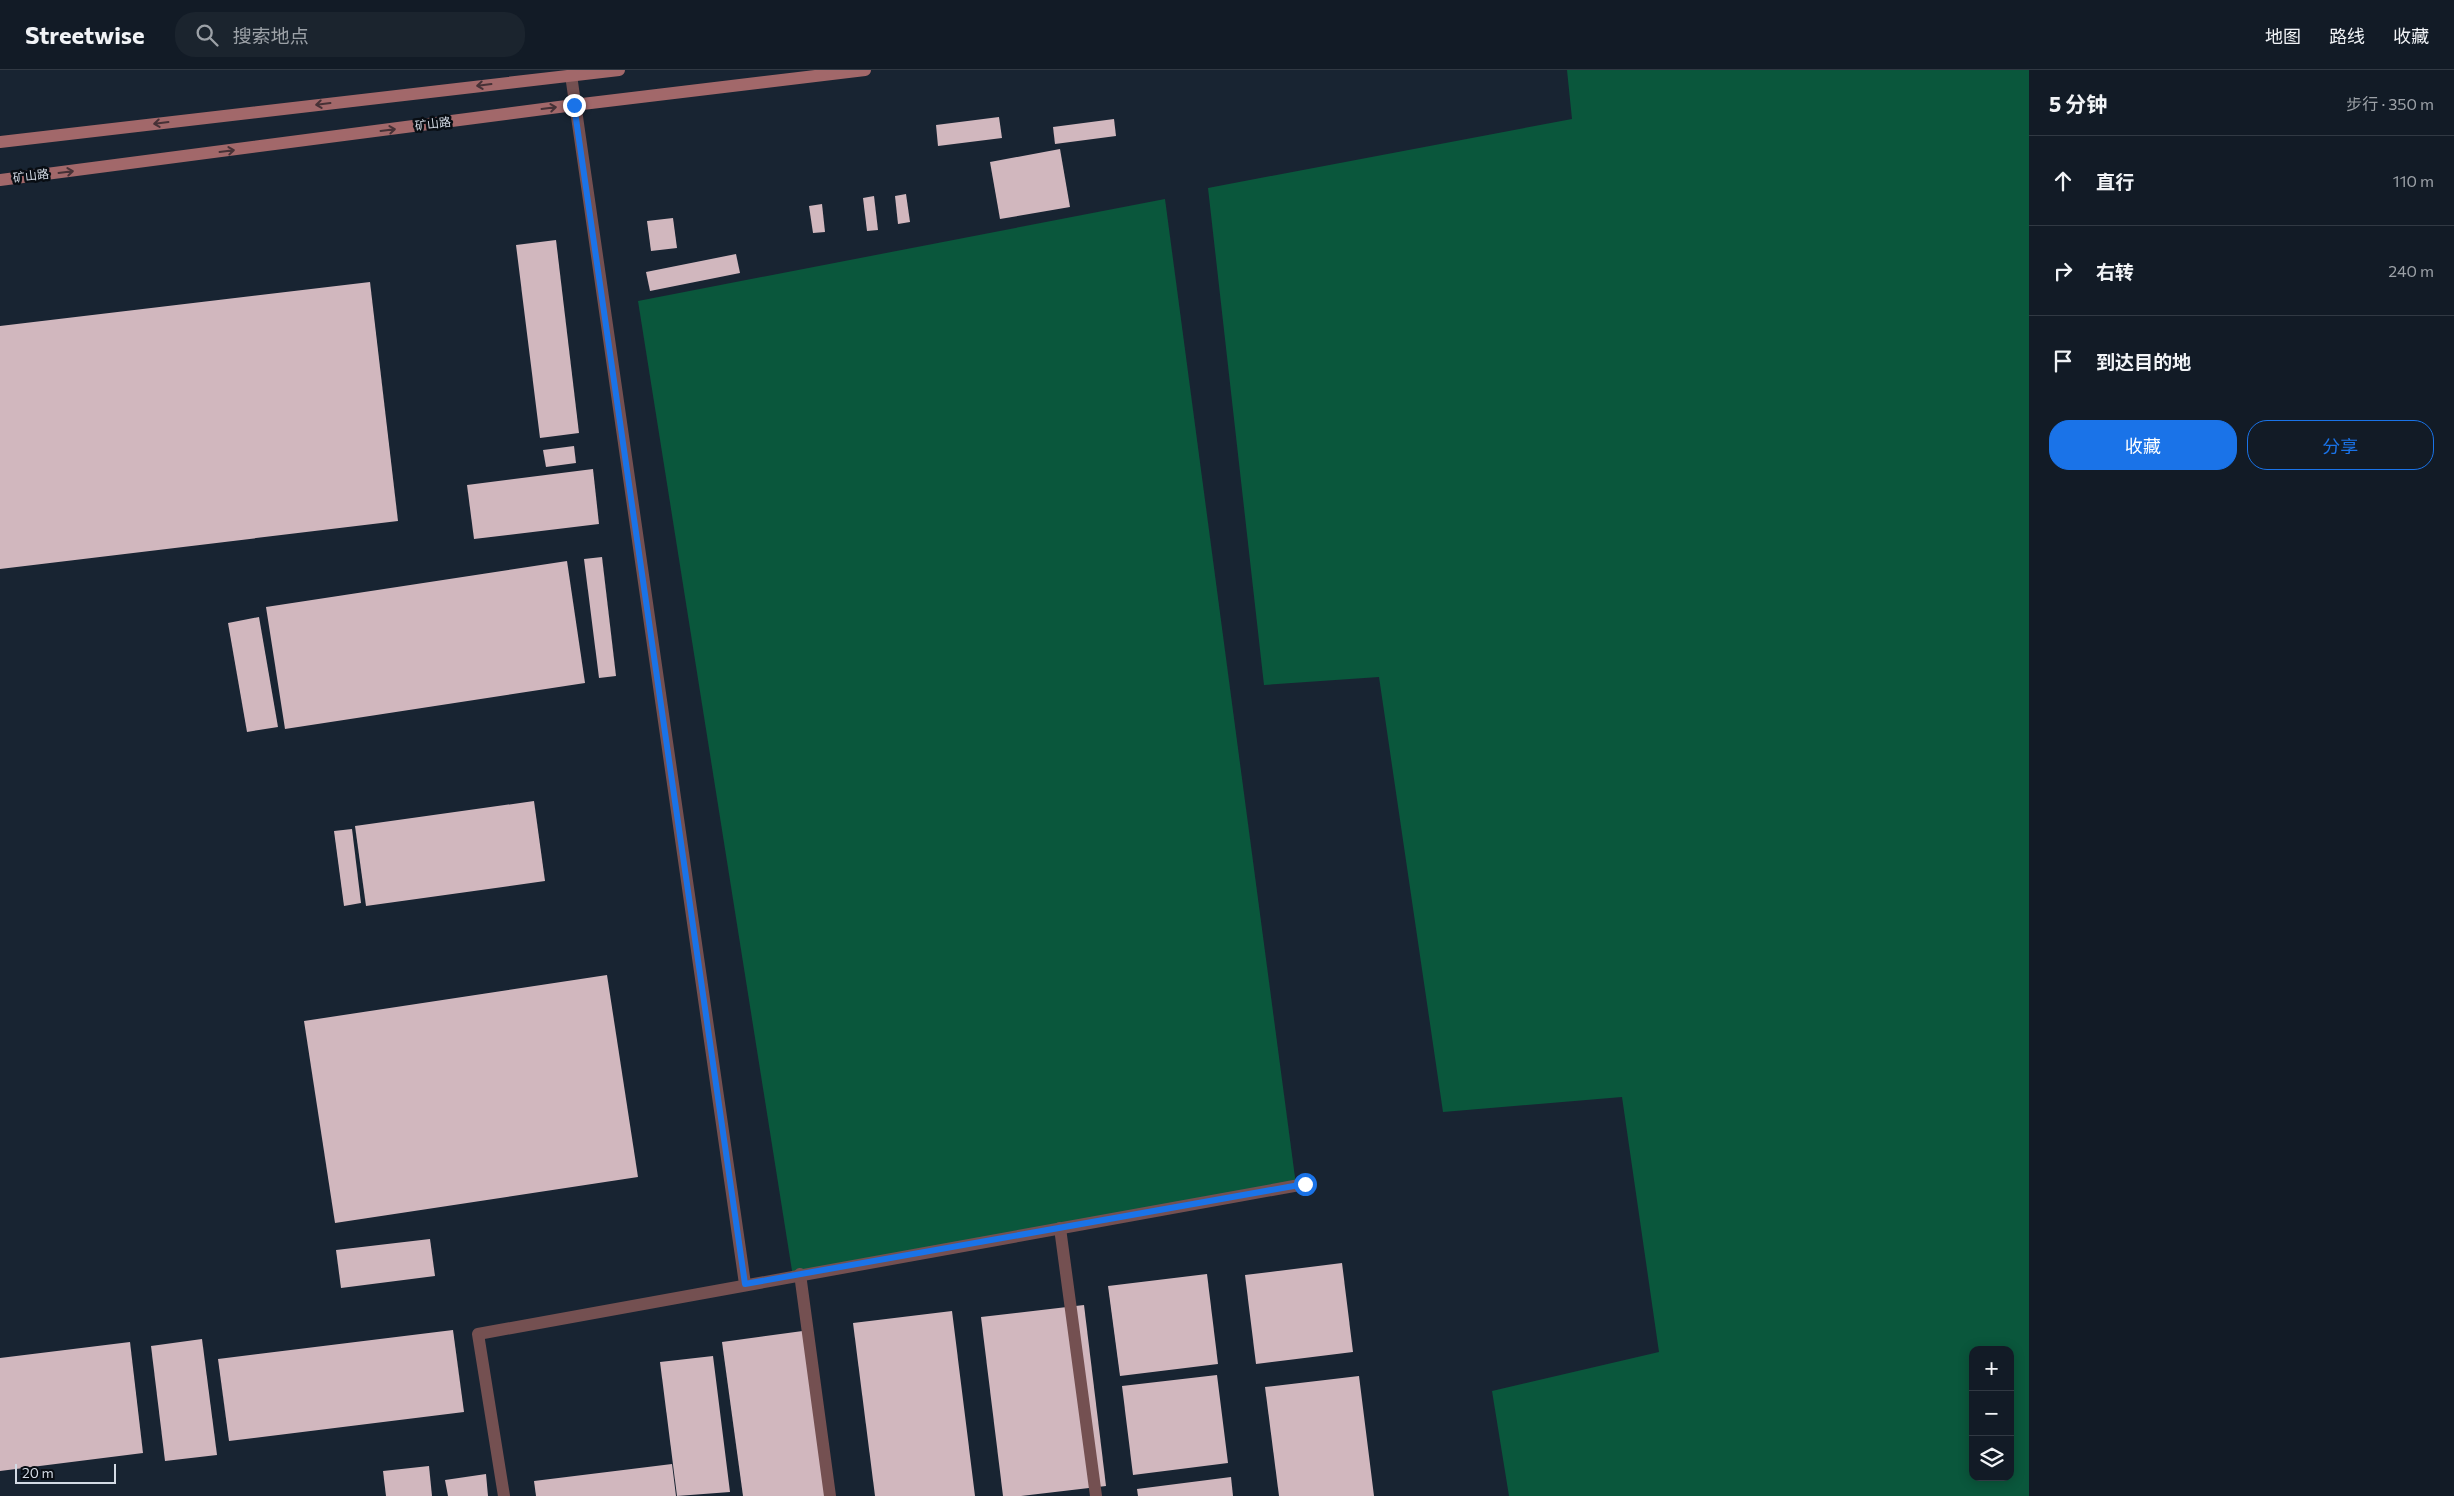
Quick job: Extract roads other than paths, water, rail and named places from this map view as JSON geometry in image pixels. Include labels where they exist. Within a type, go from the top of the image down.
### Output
[{"type":"main road","points":[[0,142],[619,70]]},
{"type":"main road","name":"矿山路","points":[[0,180],[574,105],[866,70]]},
{"type":"street","points":[[571,75],[745,1284]]},
{"type":"street","points":[[504,1496],[478,1334],[800,1274],[1305,1184]]},
{"type":"street","points":[[1060,1228],[1096,1496]]},
{"type":"street","points":[[800,1274],[830,1496]]}]
